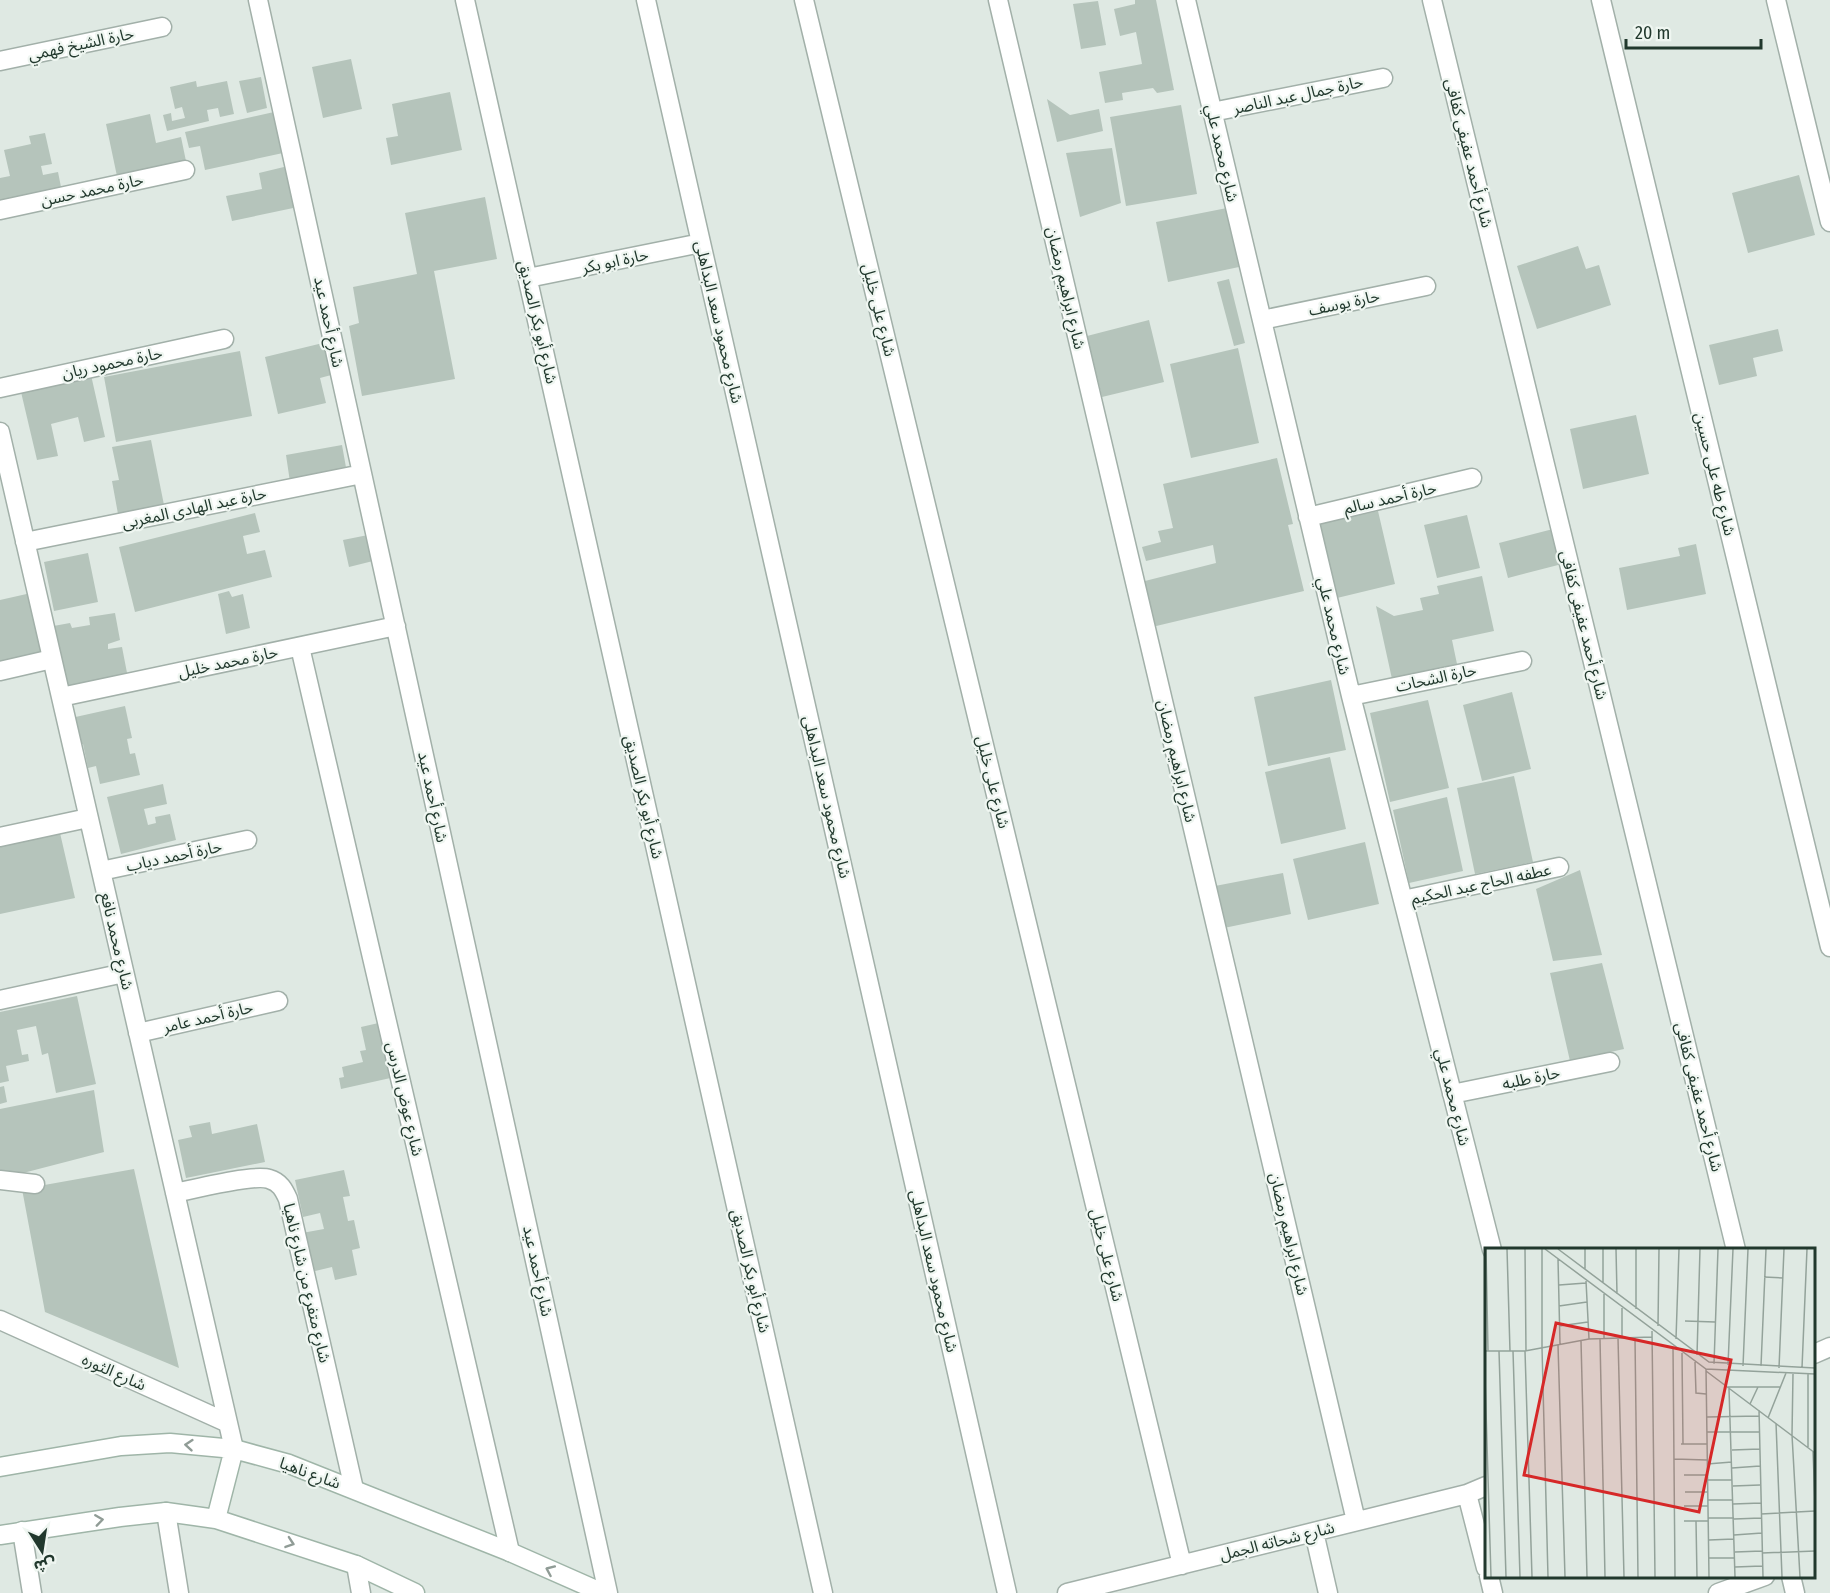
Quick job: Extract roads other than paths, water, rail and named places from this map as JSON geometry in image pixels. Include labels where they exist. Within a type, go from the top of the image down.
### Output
[{"type":"street","name":"شارع أحمد عيد","points":[[258,0],[608,1593]]},
{"type":"street","name":"شارع أبو بكر الصديق","points":[[465,0],[823,1593]]},
{"type":"street","name":"شارع محمود سعد البداهلى","points":[[646,0],[1007,1593]]},
{"type":"street","name":"شارع على خليل","points":[[804,0],[1182,1565]]},
{"type":"street","name":"شارع ابراهيم رمضان","points":[[998,0],[1356,1521]]},
{"type":"street","name":"شارع محمد علي","points":[[1186,0],[1351,696],[1491,1248]]},
{"type":"street","name":"شارع أحمد عفيفى كفافى","points":[[1432,0],[1736,1248]]},
{"type":"street","name":"شارع طه على حسين","points":[[1600,0],[1830,947]]},
{"type":"street","points":[[1776,0],[1830,222]]},
{"type":"street","name":"حارة الشيخ فهمي","points":[[0,61],[162,27]]},
{"type":"street","name":"حارة جمال عبد الناصر","points":[[1212,112],[1383,78]]},
{"type":"street","name":"حارة محمد حسن","points":[[0,210],[185,170]]},
{"type":"street","name":"حارة ابو بكر","points":[[528,278],[701,243]]},
{"type":"street","name":"حارة يوسف","points":[[1262,320],[1426,286]]},
{"type":"street","name":"حارة محمود ريان","points":[[0,388],[224,339]]},
{"type":"street","name":"شارع محمد نافع","points":[[0,432],[8,503],[25,542],[234,1449]]},
{"type":"street","name":"حارة عبد الهادى المغربى","points":[[25,542],[362,474]]},
{"type":"street","name":"حارة أحمد سالم","points":[[1308,517],[1472,478]]},
{"type":"street","name":"حارة محمد خليل","points":[[61,697],[396,626]]},
{"type":"street","name":"شارع عوض الدرس","points":[[300,647],[510,1552]]},
{"type":"street","points":[[0,670],[52,659]]},
{"type":"street","name":"حارة الشحات","points":[[1351,696],[1522,660]]},
{"type":"street","points":[[0,837],[88,818]]},
{"type":"street","name":"حارة أحمد دياب","points":[[101,872],[247,840]]},
{"type":"street","name":"عطفه الحاج عبد الحكيم","points":[[1403,900],[1559,867]]},
{"type":"street","points":[[0,1000],[124,973]]},
{"type":"street","name":"حارة أحمد عامر","points":[[138,1033],[278,1001]]},
{"type":"street","name":"حارة طلبه","points":[[1452,1094],[1610,1062]]},
{"type":"street","name":"شارع متفرع من شارع ناهيا","points":[[175,1193],[254,1178],[269,1178],[281,1185],[288,1199],[354,1489]]},
{"type":"street","points":[[0,1180],[35,1184]]},
{"type":"street","name":"شارع الثوره","points":[[0,1320],[228,1423]]},
{"type":"street","points":[[1815,1354],[1830,1347]]},
{"type":"street","name":"شارع ناهيا","points":[[0,1467],[121,1446],[170,1443],[234,1449],[289,1464],[354,1489],[510,1552],[603,1593]]},
{"type":"street","points":[[216,1519],[234,1449]]},
{"type":"street","name":"شارع شحاته الجمل","points":[[1067,1593],[1139,1584],[1182,1565],[1467,1494],[1485,1486]]},
{"type":"street","points":[[1467,1494],[1485,1565]]},
{"type":"street","points":[[166,1512],[179,1593]]},
{"type":"street","points":[[0,1535],[166,1512],[216,1519],[356,1565],[415,1593]]},
{"type":"street","points":[[22,1531],[32,1593]]},
{"type":"street","points":[[1314,1532],[1328,1593]]},
{"type":"street","points":[[356,1565],[361,1593]]},
{"type":"street","points":[[1489,1578],[1493,1593]]},
{"type":"street","points":[[1718,1593],[1759,1578]]},
{"type":"street","points":[[1791,1578],[1795,1593]]}]
